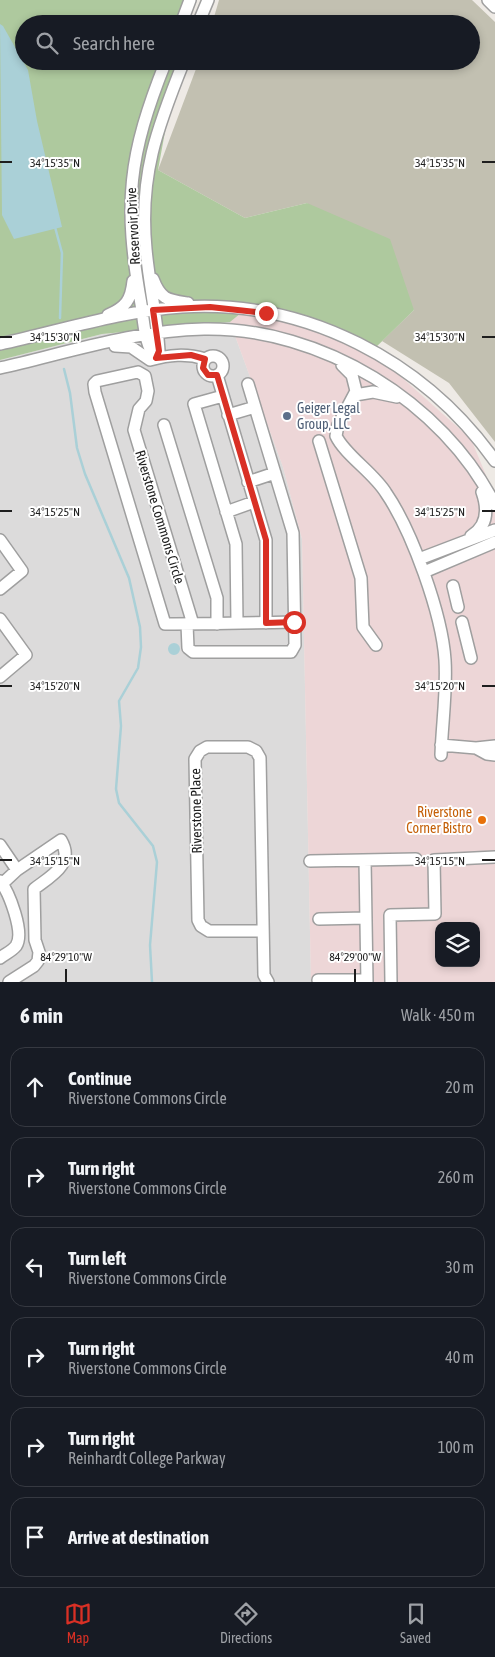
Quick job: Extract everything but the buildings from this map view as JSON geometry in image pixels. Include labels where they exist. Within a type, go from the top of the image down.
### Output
[{"type":"street","points":[[184,15],[190,0]]},
{"type":"street","points":[[202,15],[208,0]]},
{"type":"street","points":[[488,0],[495,7]]},
{"type":"street","name":"Reservoir Drive","points":[[152,335],[148,311],[134,266],[130,220],[132,167],[143,122],[163,70]]},
{"type":"street","name":"Reservoir Drive","points":[[148,311],[144,205],[148,165],[162,115],[180,70]]},
{"type":"street","points":[[147,262],[158,292],[164,298],[280,315],[346,337],[384,357],[440,398],[469,428],[495,461]]},
{"type":"street","points":[[88,324],[126,305],[132,295],[134,266]]},
{"type":"street","points":[[0,344],[148,311],[183,307],[224,308]]},
{"type":"street","points":[[0,368],[152,335],[204,329],[227,330],[269,337],[331,356],[370,376],[403,398],[432,423],[460,452],[495,505]]},
{"type":"street","points":[[152,335],[159,351],[156,358]]},
{"type":"street","points":[[100,345],[131,347],[136,349],[144,358],[191,355],[205,359],[213,356],[221,360],[222,369],[217,375],[266,540],[266,623]]},
{"type":"street","points":[[331,356],[352,375],[356,385],[355,395],[338,425],[336,436],[387,493],[424,572],[445,655],[441,750],[495,746]]},
{"type":"street","name":"Riverstone Commons Circle","points":[[190,624],[165,624],[95,392],[94,384],[97,381],[138,372],[142,373],[147,379],[148,391],[146,401],[139,409],[134,430],[190,624],[188,648],[193,652],[291,652],[295,645],[294,622]]},
{"type":"street","points":[[190,624],[294,622],[293,533],[248,384]]},
{"type":"street","points":[[355,395],[373,392],[403,398]]},
{"type":"street","points":[[223,396],[194,404],[236,544],[237,623]]},
{"type":"street","points":[[228,415],[255,407]]},
{"type":"street","points":[[164,425],[217,598],[217,624]]},
{"type":"street","points":[[319,441],[361,578],[364,627],[376,645]]},
{"type":"street","points":[[464,540],[476,533],[485,520],[486,502],[474,471]]},
{"type":"street","points":[[248,482],[275,473]]},
{"type":"street","points":[[226,512],[254,502]]},
{"type":"street","points":[[419,559],[464,540],[495,530]]},
{"type":"street","points":[[0,540],[22,571],[1,585]]},
{"type":"street","points":[[424,572],[495,542]]},
{"type":"street","points":[[448,547],[453,560]]},
{"type":"street","points":[[453,586],[458,607]]},
{"type":"street","points":[[0,619],[26,656],[3,674],[0,661]]},
{"type":"street","points":[[462,622],[471,658]]},
{"type":"street","name":"Riverstone Place","points":[[263,931],[209,931],[201,926],[198,920],[195,759],[200,751],[207,747],[248,747],[256,751],[260,758],[264,975],[268,982]]},
{"type":"street","points":[[476,748],[487,754],[495,755]]},
{"type":"street","points":[[0,958],[14,948],[18,941],[14,912],[7,889],[1,883],[60,840],[66,854],[62,867],[34,889],[38,961],[34,966],[9,982]]},
{"type":"street","points":[[0,845],[17,870]]},
{"type":"street","points":[[391,982],[390,915],[435,914],[434,860],[495,857]]},
{"type":"street","points":[[310,861],[416,859]]},
{"type":"street","points":[[318,980],[367,981],[365,860]]},
{"type":"street","points":[[319,919],[366,918]]},
{"type":"street","points":[[18,941],[36,942]]},
{"type":"shaded area","points":[[219,0],[472,0],[495,22],[495,442],[449,383],[382,341],[414,310],[307,203],[245,218],[158,170],[196,70],[480,70],[480,15],[215,15]]},
{"type":"shaded area","points":[[246,309],[304,321],[372,351],[471,439],[495,497],[495,982],[311,982],[302,539],[283,467],[230,322]]},
{"type":"shaded area","points":[[230,322],[283,467],[302,539],[311,982],[0,982],[0,360],[102,334]]},
{"type":"green space","points":[[0,0],[190,0],[187,15],[15,15],[15,70],[176,70],[158,170],[245,218],[307,203],[390,239],[414,310],[372,351],[304,321],[246,309],[230,322],[102,334],[0,360]]},
{"type":"water","points":[[0,24],[15,47],[15,70],[28,70],[37,121],[62,227],[14,239],[2,215]]},
{"type":"water","points":[[176,643],[179,644],[179,654],[172,655],[169,654],[168,647],[169,644]]},
{"type":"waterway","points":[[55,227],[62,253],[60,318]]},
{"type":"waterway","points":[[64,369],[70,393],[77,448],[85,474],[129,578],[140,627],[141,647],[138,668],[119,701],[121,726],[116,789],[119,803],[153,846],[157,862],[150,945],[152,982]]},
{"type":"place","name":"Geiger Legal Group, LLC","points":[[287,416]]},
{"type":"place","name":"Riverstone Corner Bistro","points":[[482,820]]},
{"type":"route","points":[[266,313],[210,307],[153,310],[158,334],[159,351],[156,358],[191,355],[205,359],[203,363],[204,372],[212,376],[217,375],[266,540],[266,623],[294,622]]}]
